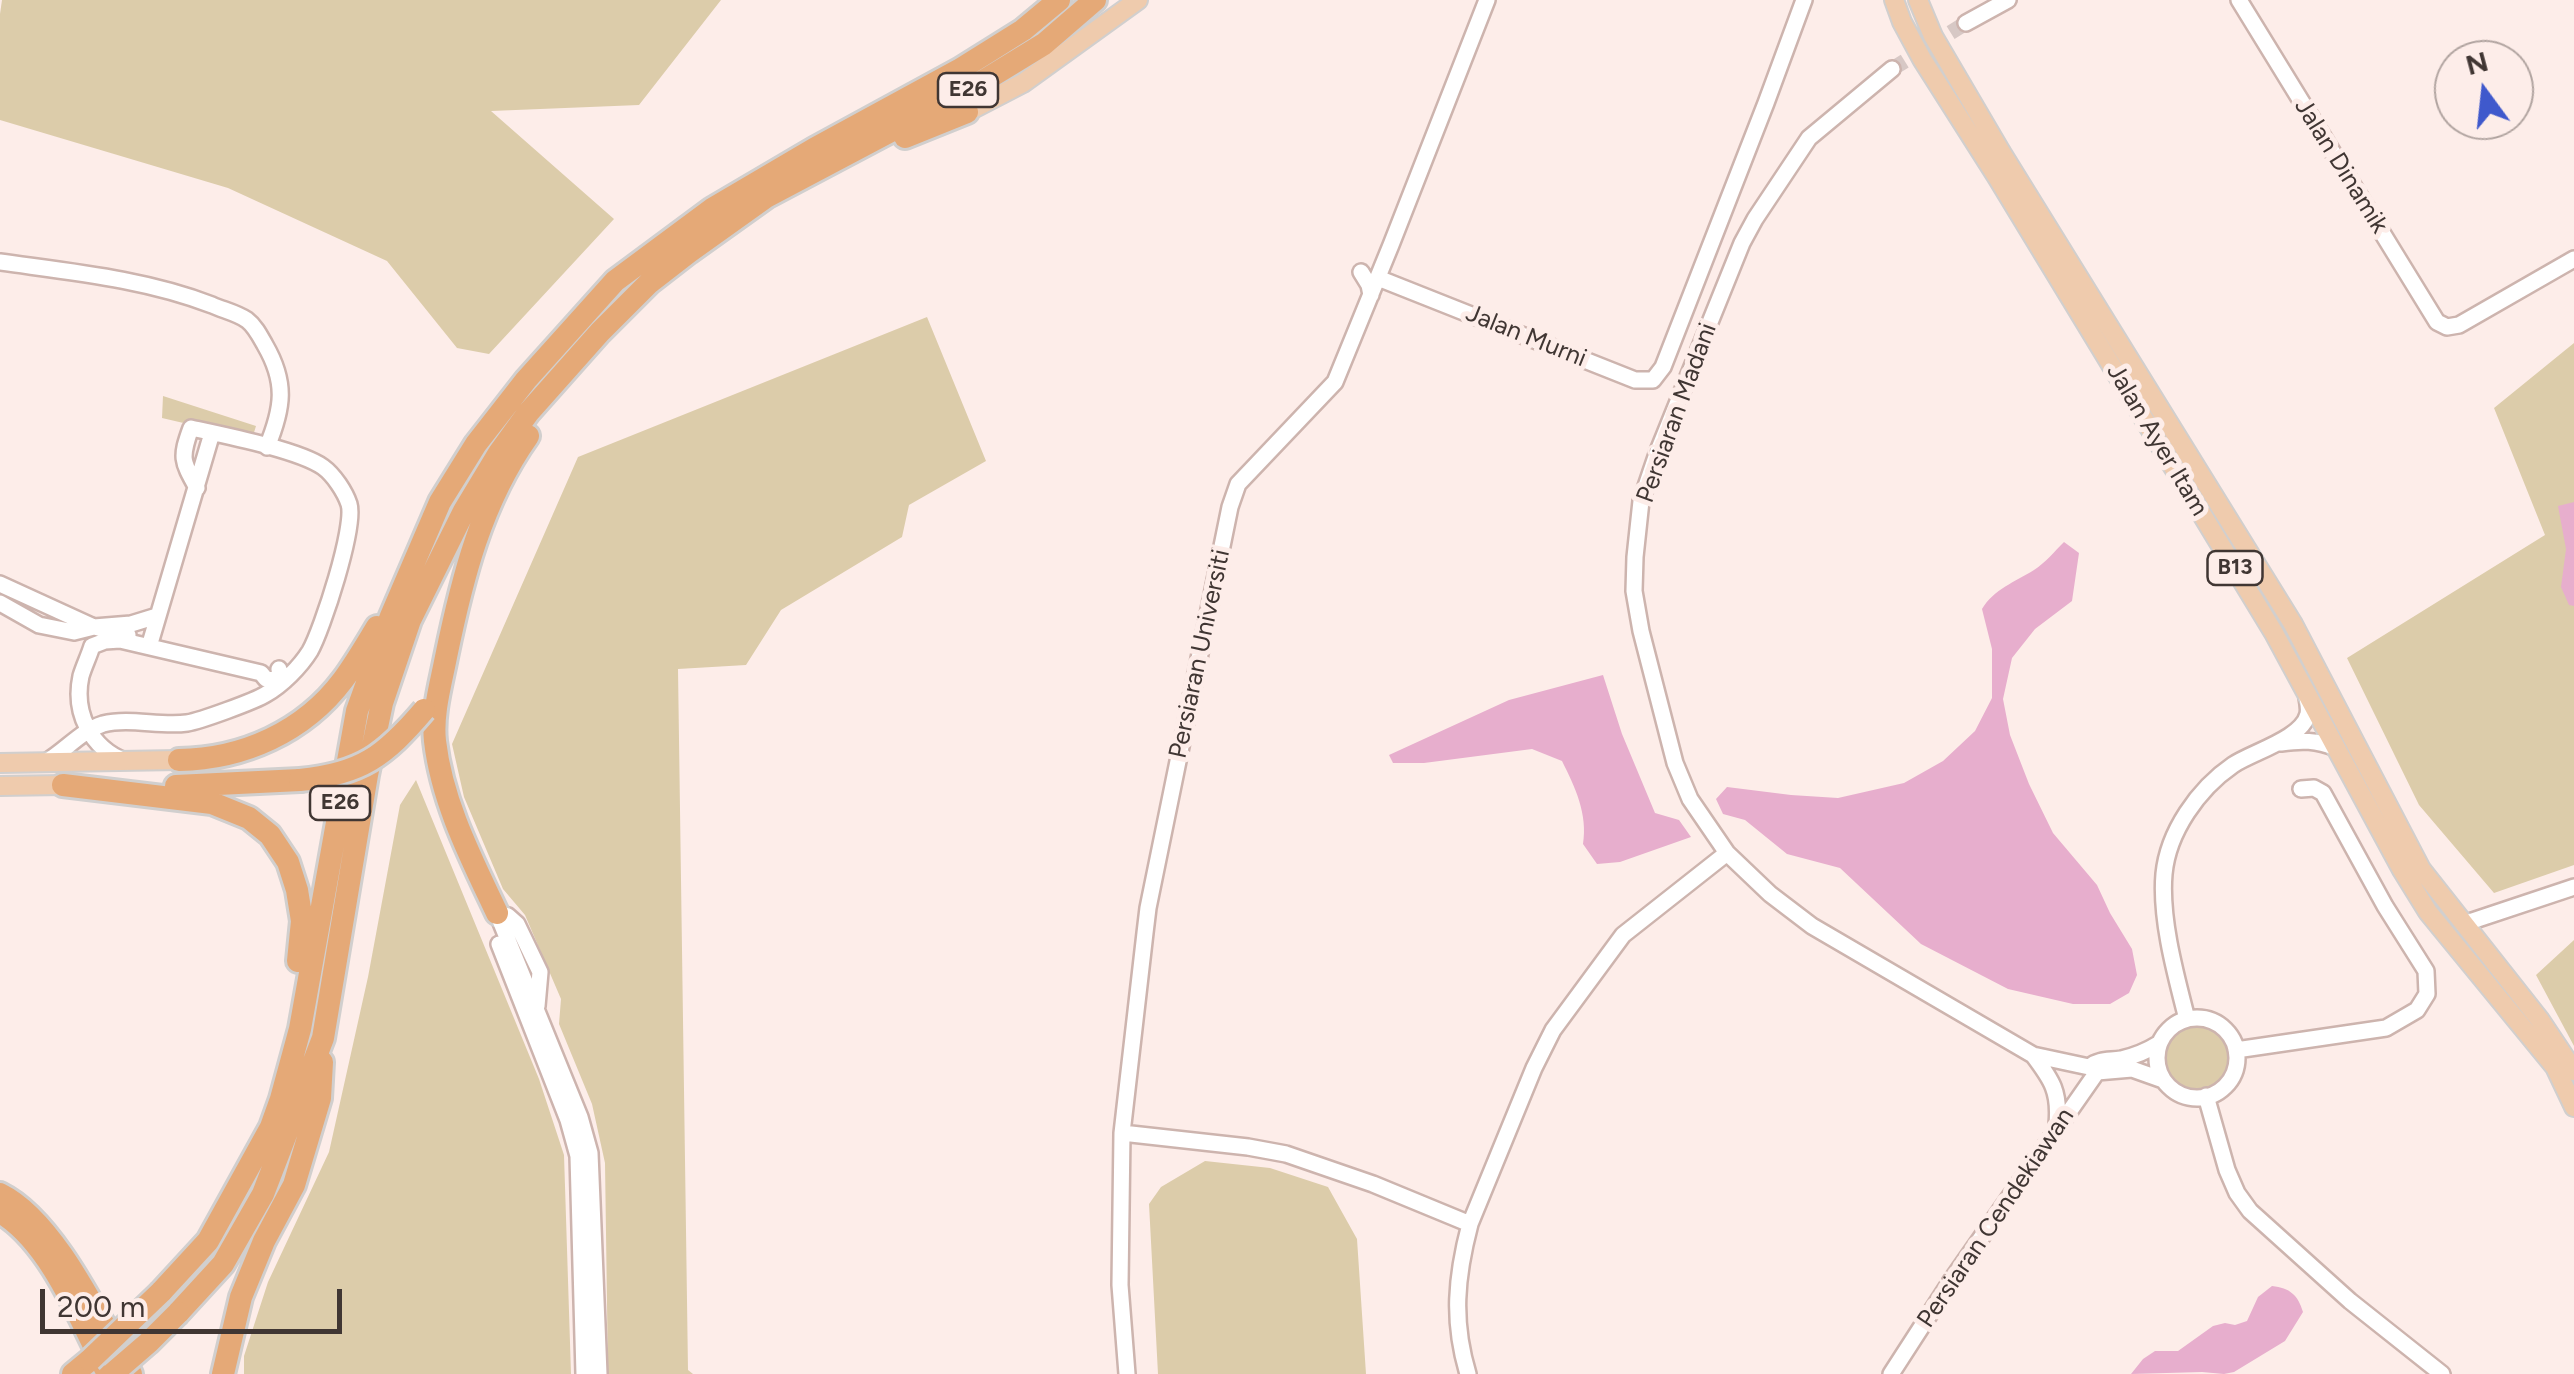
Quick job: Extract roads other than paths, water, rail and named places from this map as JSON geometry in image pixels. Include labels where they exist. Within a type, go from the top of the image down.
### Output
[{"type":"highway","name":"E26","points":[[88,1371],[208,1241],[271,1127],[300,1029],[357,711],[440,502],[476,444],[526,380],[615,281],[712,209],[959,70],[1023,30],[1060,0]]},
{"type":"highway","name":"E26","points":[[88,1371],[178,1312],[223,1264],[263,1194],[324,1038],[367,775],[382,703],[410,620],[472,496],[528,413],[649,284],[766,197],[1044,44],[1095,0]]},
{"type":"highway","points":[[830,162],[967,112]]},
{"type":"highway","points":[[498,913],[460,834],[434,737],[440,687],[472,547],[488,506],[544,414],[557,380]]},
{"type":"highway","points":[[180,760],[237,753],[276,738],[314,712],[342,682],[405,583]]},
{"type":"highway","points":[[63,785],[207,786],[328,778],[356,769],[382,754],[440,687]]},
{"type":"highway","points":[[63,785],[212,803],[248,818],[270,835],[288,862],[302,921],[296,984],[300,1029]]},
{"type":"highway","points":[[222,1374],[241,1297],[264,1241],[294,1185],[320,1098],[324,1038]]},
{"type":"highway","points":[[0,1194],[16,1202],[58,1249],[130,1374]]},
{"type":"highway","points":[[0,1212],[20,1226],[54,1270],[88,1371]]},
{"type":"main road","points":[[967,112],[1024,84],[1138,0]]},
{"type":"main road","name":"Jalan Ayer Itam","points":[[1894,0],[1922,59],[2274,632],[2402,870],[2428,912],[2555,1067],[2574,1107]]},
{"type":"main road","name":"Jalan Ayer Itam","points":[[1918,0],[1934,36],[2002,152],[2293,624],[2422,868],[2540,1020],[2574,1071]]},
{"type":"main road","points":[[0,762],[180,760]]},
{"type":"main road","points":[[0,786],[63,785]]},
{"type":"street","name":"Persiaran Universiti","points":[[1127,1374],[1120,1285],[1122,1133],[1148,908],[1230,507],[1238,484],[1335,382],[1487,0]]},
{"type":"street","name":"Jalan Murni","points":[[1378,278],[1635,380],[1653,380],[1663,366],[1804,0]]},
{"type":"street","points":[[1966,24],[2008,0]]},
{"type":"street","name":"Jalan Dinamik","points":[[2239,0],[2437,322],[2447,327],[2459,325],[2574,259]]},
{"type":"street","name":"Persiaran Madani","points":[[1892,70],[1809,138],[1742,243],[1641,501],[1634,592],[1675,763],[1690,799],[1727,853],[1770,894],[1812,926],[2033,1055]]},
{"type":"street","points":[[0,262],[162,288],[250,322],[275,361],[280,379],[282,396],[277,423],[267,447]]},
{"type":"street","points":[[1361,272],[1371,295],[1401,287]]},
{"type":"street","points":[[128,762],[98,745],[80,705],[80,679],[92,646],[120,640],[262,673],[273,680],[310,651],[338,579],[350,510],[338,483],[323,467],[267,447],[191,428],[182,456],[184,468],[197,488],[150,640]]},
{"type":"street","points":[[0,584],[94,627],[286,670]]},
{"type":"street","points":[[0,603],[39,625],[74,632],[158,616]]},
{"type":"street","points":[[45,762],[88,730],[109,723],[188,722],[267,694],[286,670]]},
{"type":"street","points":[[2187,1020],[2170,954],[2164,888],[2172,842],[2194,802],[2230,767],[2276,744],[2301,726],[2308,714],[2308,698]]},
{"type":"street","points":[[108,753],[103,738],[109,723]]},
{"type":"street","points":[[2276,744],[2304,740],[2336,748]]},
{"type":"street","points":[[2236,1050],[2386,1028],[2417,1010],[2426,994],[2426,971],[2323,793],[2314,788],[2302,789]]},
{"type":"street","points":[[1468,1374],[1459,1336],[1456,1292],[1470,1224],[1534,1068],[1554,1030],[1623,935],[1727,853]]},
{"type":"street","points":[[2463,924],[2574,887]]},
{"type":"street","points":[[584,1374],[578,1156],[568,1120],[492,925],[498,913],[517,924],[540,972],[536,1009],[580,1117],[590,1154],[599,1374]]},
{"type":"street","points":[[2033,1055],[2094,1067],[2132,1069],[2163,1080],[2178,1093],[2206,1096],[2228,1082],[2236,1064],[2231,1037],[2215,1022],[2201,1018],[2168,1030],[2157,1058],[2163,1080]]},
{"type":"street","points":[[2094,1067],[2144,1054],[2160,1043]]},
{"type":"street","points":[[2033,1055],[2056,1090],[2057,1128]]},
{"type":"street","name":"Persiaran Cendekiawan","points":[[1890,1374],[2094,1067]]},
{"type":"street","points":[[2206,1096],[2227,1170],[2250,1211],[2350,1301],[2442,1374]]},
{"type":"street","points":[[1125,1105],[1151,1136]]},
{"type":"street","points":[[1122,1133],[1286,1154],[1470,1224]]},
{"type":"street","points":[[1122,1159],[1132,1146],[1151,1136]]},
{"type":"tunnel","points":[[1892,69],[1966,23]]}]
